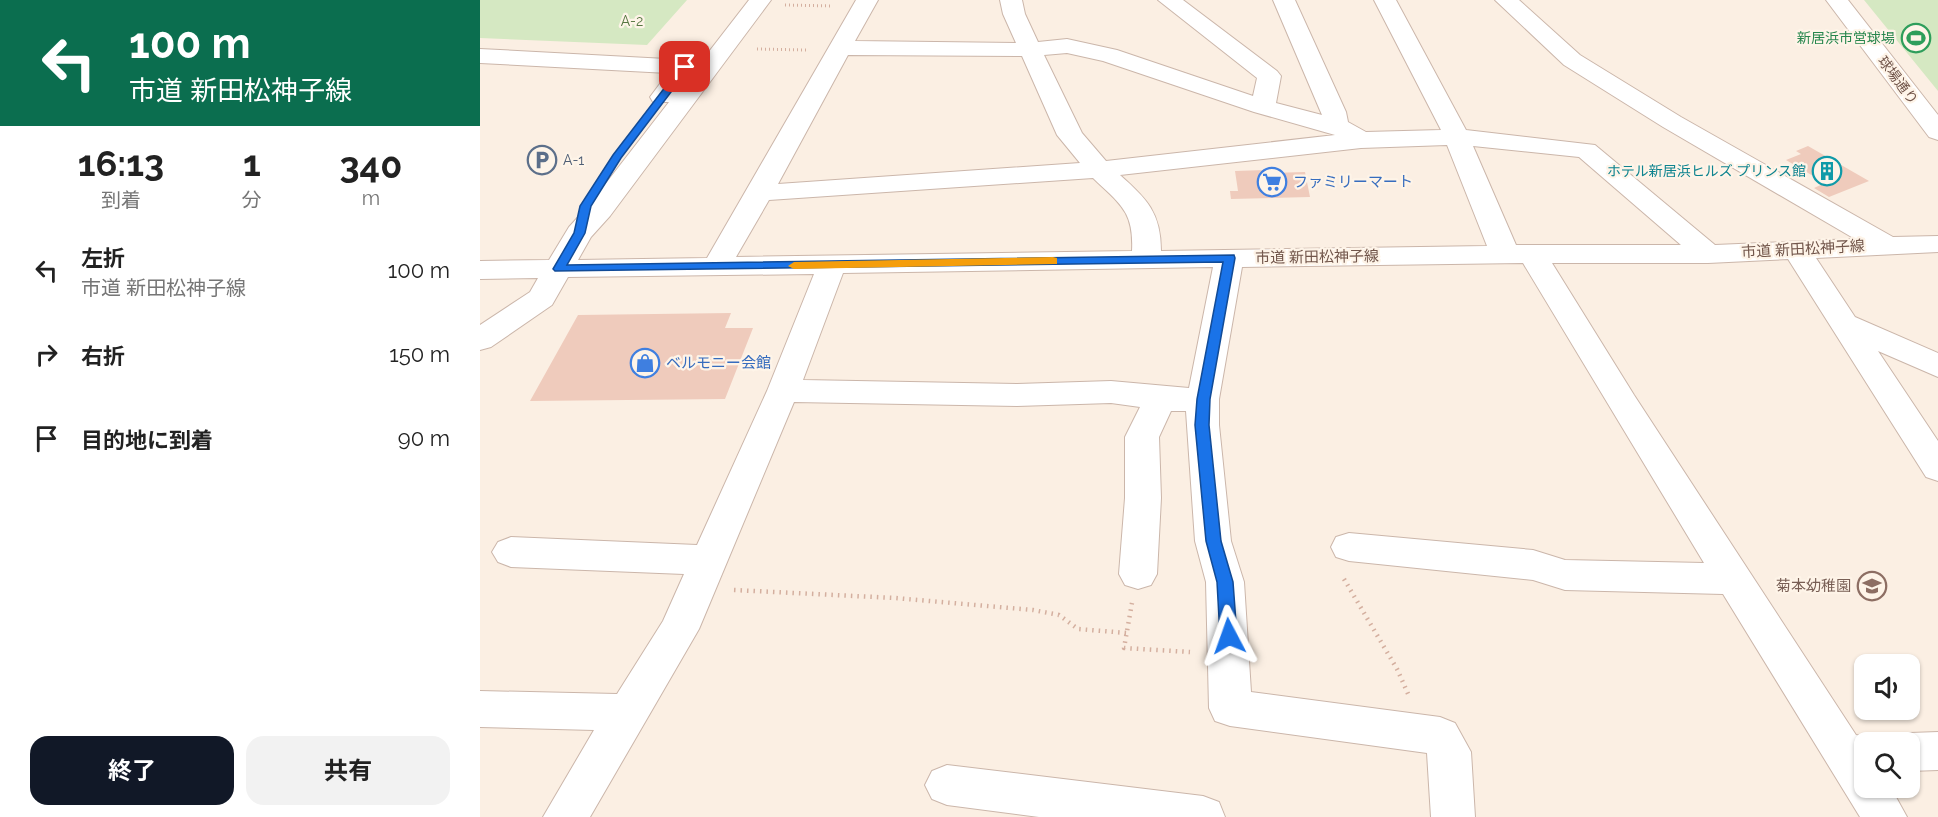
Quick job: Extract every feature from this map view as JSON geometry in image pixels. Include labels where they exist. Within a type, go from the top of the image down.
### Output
[{"type":"street","points":[[1011,0],[1030,48],[1070,135],[1099,170],[1138,206],[1147,233],[1146,259]]},
{"type":"street","points":[[1169,0],[1269,76],[1263,107]]},
{"type":"street","points":[[1284,0],[1334,112],[1336,126]]},
{"type":"street","points":[[1385,0],[1444,108],[1518,254],[1854,761]]},
{"type":"street","points":[[1506,0],[1572,60],[1672,122],[1886,245]]},
{"type":"street","name":"球場通り","points":[[1837,0],[1938,132]]},
{"type":"street","points":[[480,340],[541,298],[579,233],[768,2]]},
{"type":"street","points":[[716,267],[760,193],[865,4]]},
{"type":"street","points":[[838,49],[1017,50],[1067,46],[1109,55],[1263,107],[1336,126],[1361,140]]},
{"type":"street","points":[[480,56],[685,67],[604,176],[585,206],[579,233]]},
{"type":"street","points":[[760,193],[1099,170],[1361,140],[1457,137],[1586,150],[1708,254]]},
{"type":"street","name":"市道 新田松神子線","points":[[480,270],[1518,254],[1708,254],[1938,244]]},
{"type":"street","points":[[1796,249],[1938,468]]},
{"type":"street","points":[[1229,258],[1203,399],[1202,425],[1213,541],[1225,582],[1230,655],[1230,708],[1440,736],[1450,752],[1453,817]]},
{"type":"street","points":[[565,817],[679,629],[783,391],[832,265]]},
{"type":"street","points":[[1846,324],[1938,366]]},
{"type":"street","points":[[783,391],[1017,395],[1111,392],[1160,398],[1203,399]]},
{"type":"street","points":[[1138,574],[1143,498],[1142,437],[1160,398]]},
{"type":"street","points":[[1349,547],[1533,565],[1565,575],[1732,579]]},
{"type":"street","points":[[511,552],[703,574]]},
{"type":"street","points":[[480,709],[626,713]]},
{"type":"street","points":[[1920,752],[1938,751]]},
{"type":"street","points":[[947,785],[1203,817]]},
{"type":"street","points":[[1875,798],[1885,817]]},
{"type":"path","points":[[768,2],[865,4]]},
{"type":"path","points":[[747,48],[838,49]]},
{"type":"path","points":[[1349,547],[1338,570],[1397,669],[1425,734]]},
{"type":"path","points":[[703,574],[895,598],[1033,610],[1059,615],[1078,629],[1127,633]]},
{"type":"path","points":[[1138,574],[1124,648],[1230,655]]},
{"type":"green space","name":"A-2","points":[[480,0],[687,0],[647,45],[480,38]]},
{"type":"green space","name":"新居浜市営球場","points":[[1864,0],[1938,0],[1938,91]]},
{"type":"building","name":"ホテル新居浜ヒルズ プリンス館","points":[[1808,146],[1869,181],[1829,197],[1814,188],[1825,183],[1786,160],[1801,154],[1796,151]]},
{"type":"building","name":"ファミリーマート","points":[[1265,170],[1266,173],[1305,172],[1310,197],[1231,199],[1230,191],[1238,191],[1235,171]]},
{"type":"building","name":"ベルモニー会館","points":[[731,313],[725,328],[753,328],[725,399],[530,401],[578,315]]},
{"type":"slow traffic","points":[[794,266],[1053,261]]},
{"type":"place","name":"新居浜市営球場","points":[[1916,38]]},
{"type":"place","name":"A-1","points":[[542,160]]},
{"type":"place","name":"ホテル新居浜ヒルズ プリンス館","points":[[1827,171]]},
{"type":"place","name":"ファミリーマート","points":[[1272,182]]},
{"type":"place","name":"ベルモニー会館","points":[[645,363]]},
{"type":"place","name":"菊本幼稚園","points":[[1872,586]]},
{"type":"route","points":[[685,67],[616,157],[585,206],[579,233],[559,269],[1229,258],[1203,399],[1202,425],[1213,541],[1225,582],[1229,636]]}]
